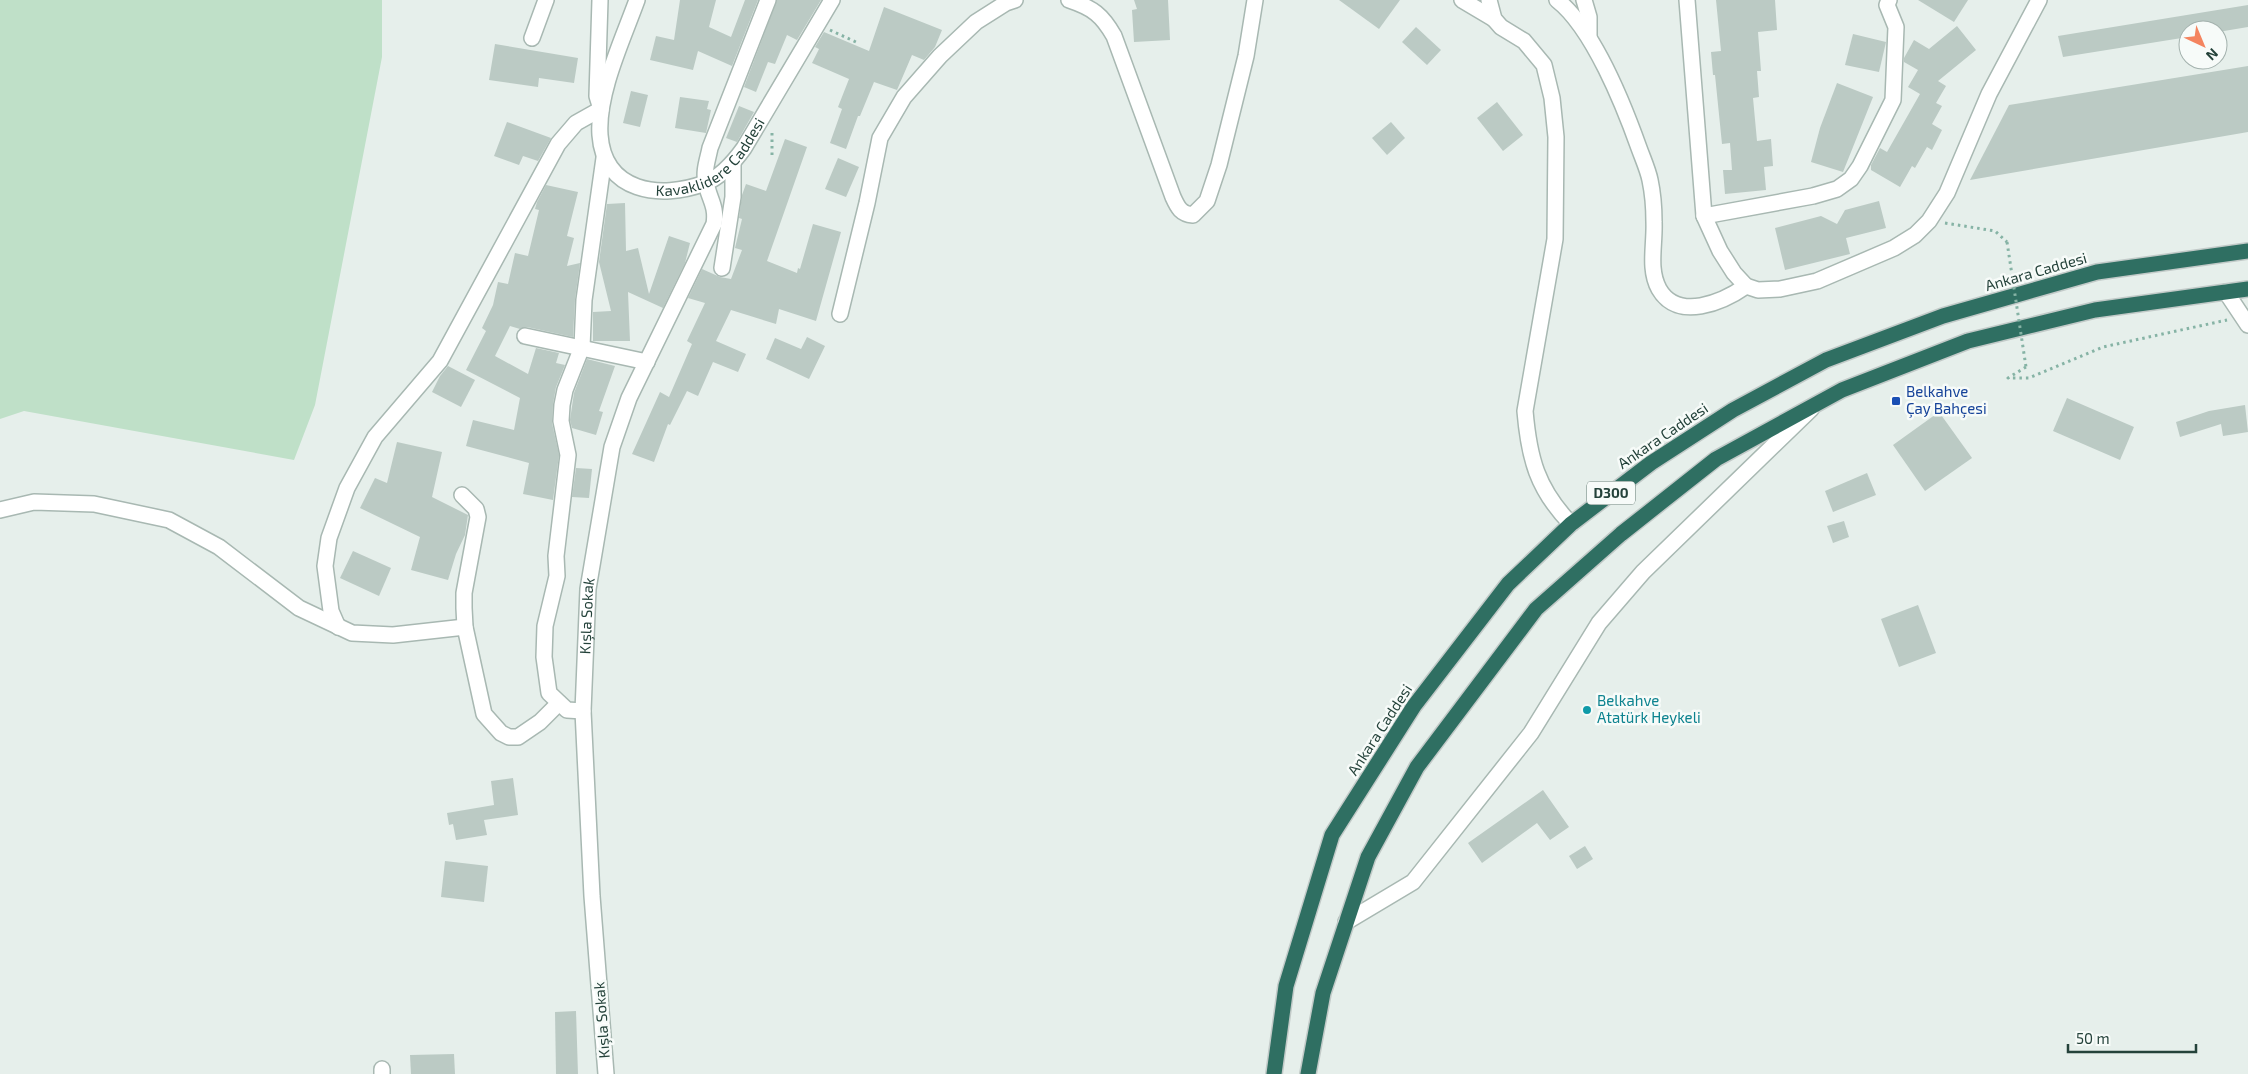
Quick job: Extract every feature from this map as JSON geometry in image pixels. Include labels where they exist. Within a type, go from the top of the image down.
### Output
[{"type":"highway","name":"Ankara Caddesi","points":[[1274,1074],[1286,986],[1332,835],[1414,706],[1508,584],[1571,524],[1651,464],[1733,410],[1826,360],[1943,316],[2097,272],[2248,251]]},
{"type":"highway","name":"D300","points":[[1308,1074],[1323,993],[1368,857],[1416,767],[1536,609],[1621,534],[1716,459],[1842,390],[1968,341],[2095,310],[2248,289]]},
{"type":"street","points":[[532,38],[546,0]]},
{"type":"street","points":[[600,0],[597,96],[601,109]]},
{"type":"street","points":[[583,712],[567,710],[549,693],[544,657],[545,626],[557,576],[556,556],[568,455],[561,421],[562,405],[565,390],[582,347],[584,300],[604,158],[600,135],[601,109],[637,0]]},
{"type":"street","points":[[706,183],[705,172],[710,148],[768,0]]},
{"type":"street","name":"Kavaklidere Caddesi","points":[[604,158],[615,173],[630,185],[645,190],[680,189],[706,183],[733,163],[832,0]]},
{"type":"street","points":[[840,314],[880,138],[904,96],[940,56],[976,22],[1006,3],[1015,0]]},
{"type":"street","points":[[1069,0],[1085,5],[1103,17],[1114,36],[1173,198],[1178,209],[1185,214],[1193,215],[1207,201],[1219,165],[1246,56],[1255,0]]},
{"type":"street","points":[[1462,0],[1494,19],[1501,27],[1524,41],[1544,65],[1552,98],[1556,137],[1555,239],[1525,411],[1527,436],[1533,460],[1546,495],[1571,524]]},
{"type":"street","points":[[1489,0],[1494,19]]},
{"type":"street","points":[[1557,0],[1589,37],[1627,113],[1650,179],[1654,223],[1652,272],[1660,290],[1669,300],[1683,308],[1710,304],[1732,296],[1746,286]]},
{"type":"street","points":[[1584,0],[1589,16],[1589,37]]},
{"type":"street","points":[[1687,0],[1704,216],[1720,251],[1734,273],[1746,286],[1758,290],[1780,289],[1817,281],[1894,248],[1915,235],[1929,221],[1947,193],[1989,94],[2039,0]]},
{"type":"street","points":[[1704,216],[1813,196],[1837,189],[1851,179],[1860,166],[1893,100],[1896,27],[1885,2]]},
{"type":"street","points":[[338,627],[331,611],[325,566],[329,538],[347,488],[375,437],[440,361],[558,144],[576,122],[601,109]]},
{"type":"street","points":[[722,268],[733,197],[733,163]]},
{"type":"street","name":"Kışla Sokak","points":[[606,1074],[592,896],[583,712],[588,589],[612,447],[629,398],[714,224],[716,212],[706,183]]},
{"type":"street","points":[[2226,292],[2245,321]]},
{"type":"street","points":[[525,336],[647,362]]},
{"type":"street","points":[[1346,922],[1413,882],[1531,733],[1599,624],[1643,572],[1818,402]]},
{"type":"street","points":[[462,495],[476,509],[478,517],[464,593],[465,627],[484,714],[501,733],[509,737],[518,737],[540,722],[558,703]]},
{"type":"street","points":[[0,510],[34,502],[94,504],[169,520],[219,547],[298,608],[352,633],[393,635],[465,627]]},
{"type":"path","points":[[820,22],[832,32],[858,43]]},
{"type":"path","points":[[1929,221],[1995,231],[2007,242],[2026,367],[2008,378],[2029,378],[2103,347],[2245,321]]},
{"type":"green space","points":[[0,0],[382,0],[382,57],[315,405],[294,460],[24,411],[0,419]]},
{"type":"building","points":[[680,0],[716,0],[709,27],[731,37],[745,0],[758,0],[732,66],[698,51],[693,70],[650,60],[656,36],[674,40]]},
{"type":"building","points":[[777,0],[821,0],[797,40],[787,35],[775,64],[768,62],[756,92],[744,87]]},
{"type":"building","points":[[1134,0],[1168,0],[1170,40],[1134,42],[1132,10],[1137,9]]},
{"type":"building","points":[[1339,0],[1400,0],[1379,29]]},
{"type":"building","points":[[1716,0],[1775,0],[1777,30],[1758,32],[1761,71],[1757,71],[1759,97],[1753,98],[1757,141],[1771,139],[1773,166],[1764,167],[1766,190],[1725,194],[1723,170],[1732,170],[1730,143],[1722,144],[1715,75],[1713,75],[1711,52],[1721,51]]},
{"type":"building","points":[[1918,0],[1968,0],[1954,22]]},
{"type":"building","points":[[2248,5],[2248,27],[2228,30],[2228,20],[2178,20],[2178,39],[2063,57],[2058,36]]},
{"type":"building","points":[[884,7],[942,30],[935,47],[924,60],[912,55],[897,90],[874,82],[860,116],[858,116],[846,149],[830,143],[842,109],[838,107],[849,79],[812,63],[819,49],[815,47],[824,32],[869,51]]},
{"type":"building","points":[[1957,26],[1976,50],[1938,81],[1946,86],[1936,103],[1942,106],[1932,124],[1942,130],[1932,150],[1927,147],[1915,168],[1912,166],[1900,187],[1871,170],[1871,165],[1880,148],[1887,152],[1920,94],[1908,87],[1918,70],[1904,62],[1904,58],[1914,40],[1929,49]]},
{"type":"building","points":[[1416,27],[1441,50],[1427,65],[1402,42]]},
{"type":"building","points":[[1853,34],[1886,42],[1879,72],[1845,65]]},
{"type":"building","points":[[495,44],[578,58],[574,83],[539,78],[538,87],[489,80]]},
{"type":"building","points":[[2248,66],[2248,132],[1970,180],[2009,105]]},
{"type":"building","points":[[1837,83],[1873,97],[1843,172],[1811,162],[1820,128]]},
{"type":"building","points":[[631,91],[648,95],[640,127],[623,123]]},
{"type":"building","points":[[680,97],[709,101],[707,109],[711,110],[706,133],[675,128]]},
{"type":"building","points":[[1497,102],[1523,135],[1503,151],[1477,118]]},
{"type":"building","points":[[739,106],[754,112],[737,142],[726,138]]},
{"type":"building","points":[[507,122],[551,138],[538,161],[523,156],[519,165],[494,156]]},
{"type":"building","points":[[1391,122],[1405,138],[1387,155],[1372,138]]},
{"type":"building","points":[[785,139],[807,147],[767,261],[797,273],[798,268],[800,269],[813,224],[841,232],[816,321],[779,309],[776,324],[731,310],[716,341],[746,354],[738,372],[713,362],[698,396],[687,391],[670,425],[668,424],[654,462],[632,454],[660,392],[669,397],[692,344],[687,341],[705,303],[688,298],[702,269],[720,277],[731,279],[742,250],[735,248],[742,219],[739,218],[742,195],[746,184],[766,191]]},
{"type":"building","points":[[838,158],[859,167],[846,197],[825,189]]},
{"type":"building","points":[[546,185],[578,192],[567,236],[574,238],[567,266],[580,263],[575,299],[573,337],[527,327],[520,329],[510,326],[495,356],[528,374],[536,348],[559,353],[556,363],[565,365],[556,387],[553,404],[552,423],[559,455],[553,500],[523,494],[529,463],[466,446],[473,420],[514,430],[520,398],[466,370],[486,331],[482,328],[493,305],[498,282],[508,284],[515,253],[528,256],[539,210],[535,209]]},
{"type":"building","points":[[1879,201],[1886,228],[1846,238],[1850,254],[1785,270],[1775,228],[1821,216],[1837,224],[1845,210]]},
{"type":"building","points":[[625,203],[626,251],[638,248],[649,294],[669,236],[690,243],[685,263],[663,308],[628,292],[630,341],[593,341],[593,312],[611,311],[599,262],[607,204]]},
{"type":"building","points":[[807,337],[825,346],[809,379],[766,359],[775,338],[801,349]]},
{"type":"building","points":[[587,359],[615,366],[599,411],[603,412],[596,435],[572,428],[570,420],[574,393]]},
{"type":"building","points":[[448,366],[475,380],[461,407],[432,392],[440,376]]},
{"type":"building","points":[[2067,398],[2134,427],[2120,460],[2053,431]]},
{"type":"building","points":[[2245,405],[2248,432],[2223,436],[2221,424],[2180,437],[2176,422],[2209,411]]},
{"type":"building","points":[[1939,412],[1972,458],[1925,491],[1893,445]]},
{"type":"building","points":[[397,442],[442,452],[432,497],[468,515],[465,535],[456,554],[448,580],[411,570],[420,537],[360,508],[375,478],[387,483]]},
{"type":"building","points":[[576,468],[592,469],[589,498],[572,497]]},
{"type":"building","points":[[1867,473],[1876,495],[1833,512],[1825,491]]},
{"type":"building","points":[[1844,521],[1849,537],[1833,543],[1827,526]]},
{"type":"building","points":[[353,551],[391,568],[379,596],[340,578]]},
{"type":"building","points":[[1918,605],[1936,653],[1899,667],[1881,619]]},
{"type":"building","points":[[513,778],[518,815],[484,820],[487,835],[456,840],[453,824],[449,825],[447,813],[494,805],[491,781]]},
{"type":"building","points":[[1543,790],[1569,827],[1550,840],[1537,823],[1482,863],[1468,843]]},
{"type":"building","points":[[1585,846],[1593,859],[1577,869],[1569,856]]},
{"type":"building","points":[[445,861],[488,866],[484,902],[441,897]]},
{"type":"building","points":[[576,1011],[578,1074],[556,1074],[555,1012]]},
{"type":"building","points":[[454,1054],[455,1074],[411,1074],[410,1055]]},
{"type":"place","name":"Belkahve Çay Bahçesi","points":[[1896,401]]},
{"type":"place","name":"Belkahve Atatürk Heykeli","points":[[1587,710]]}]
